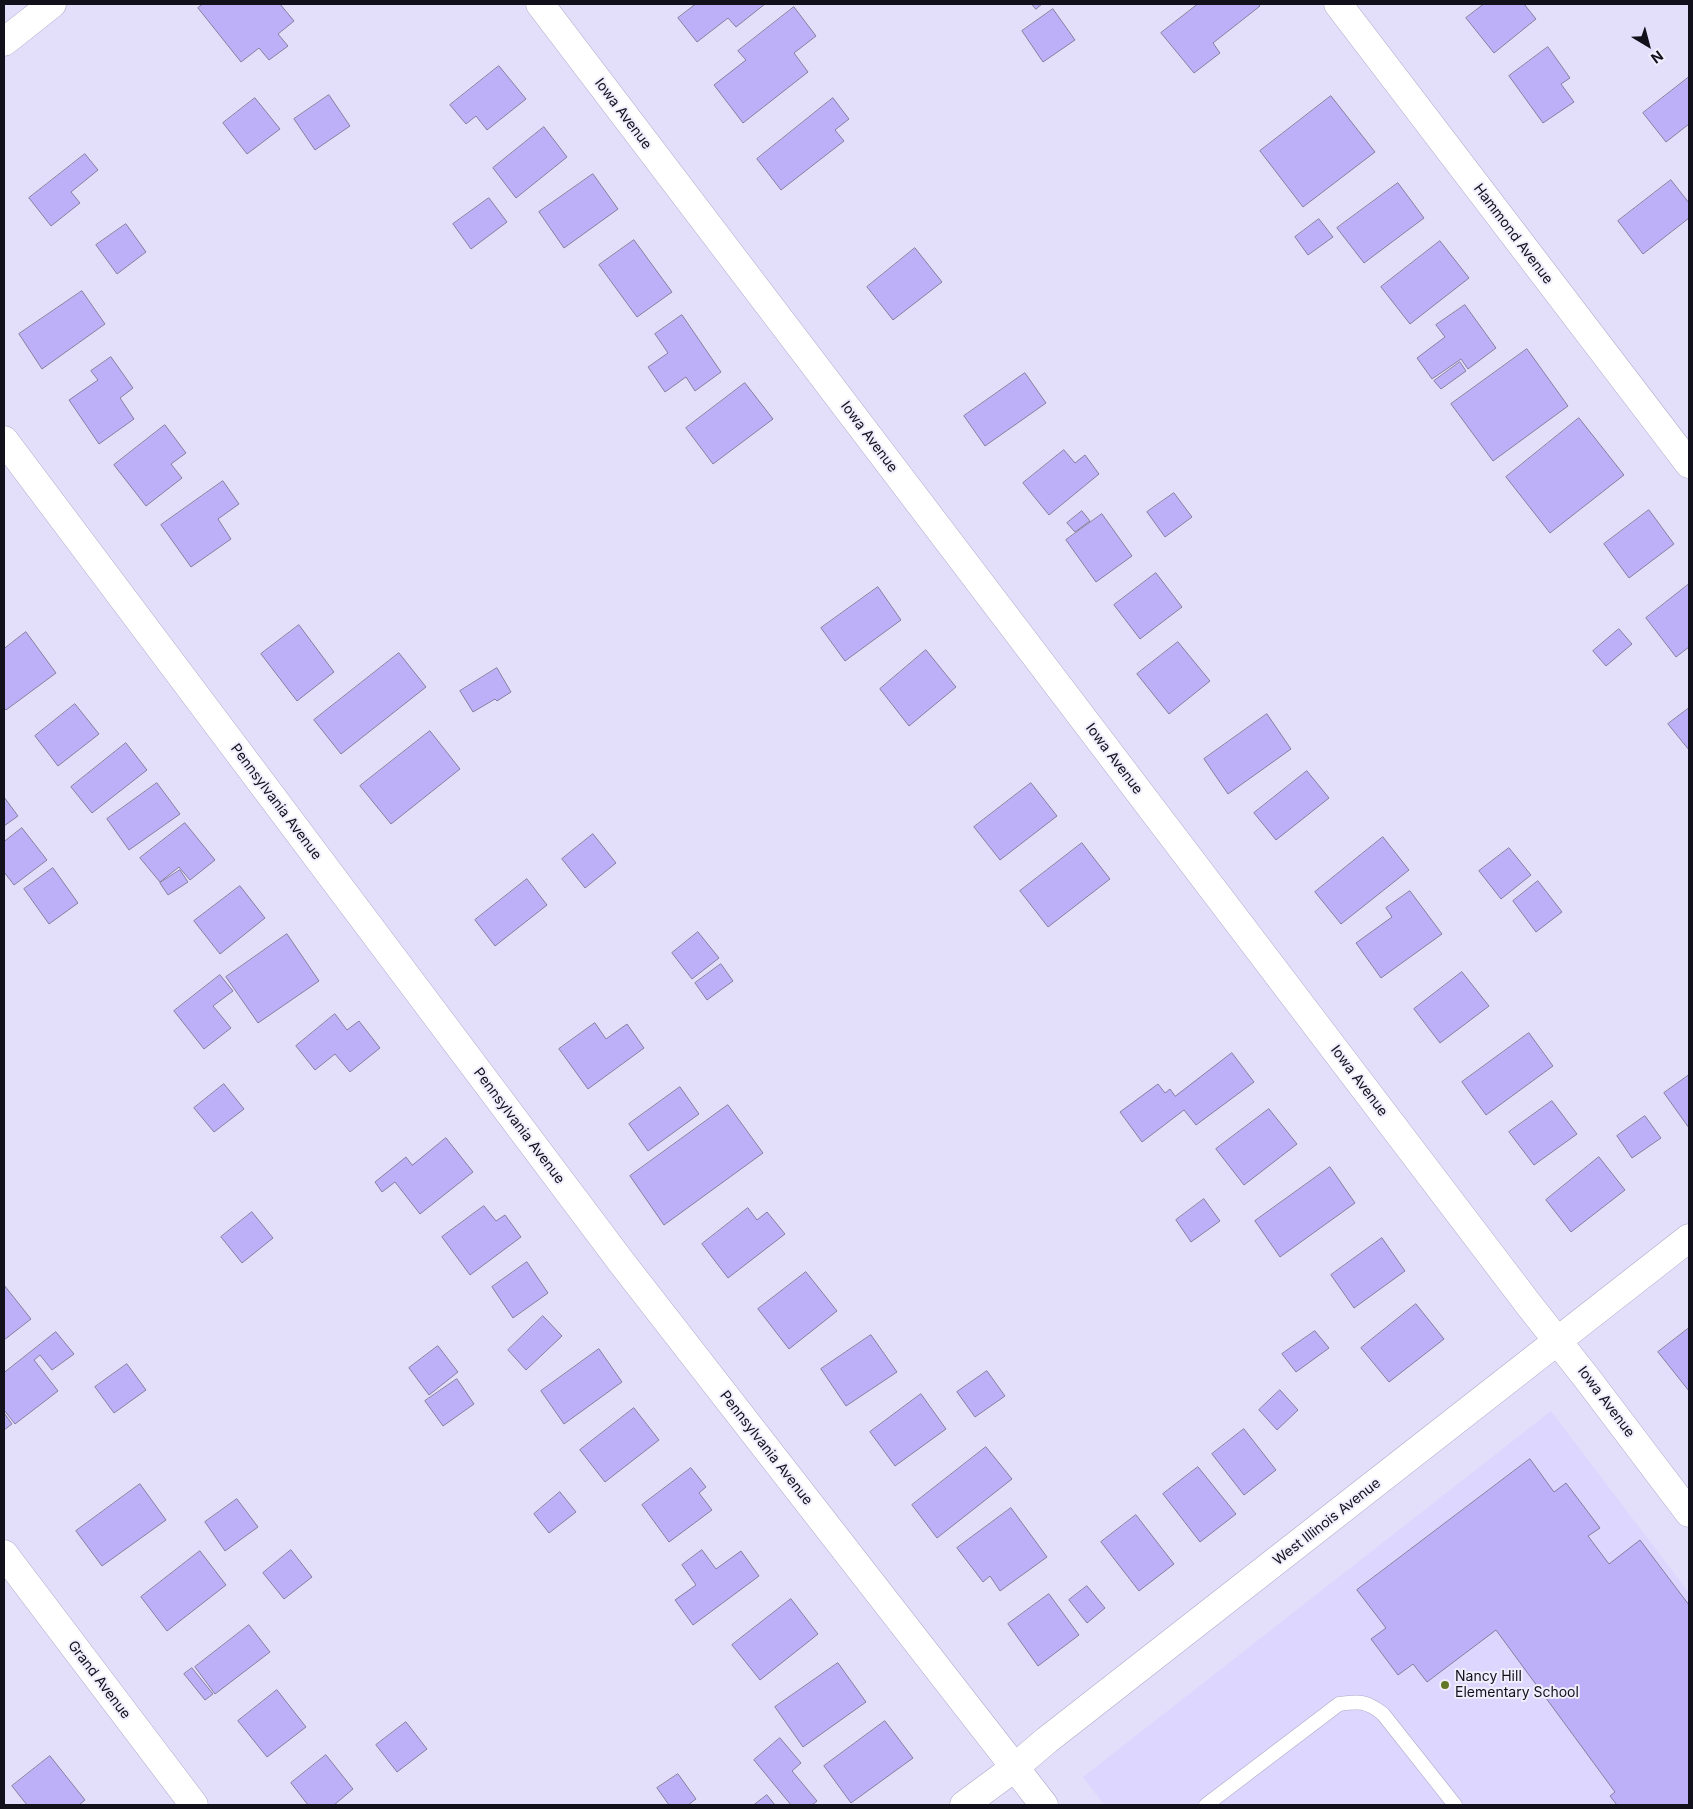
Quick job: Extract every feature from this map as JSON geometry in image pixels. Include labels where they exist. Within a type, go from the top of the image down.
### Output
[{"type":"street","points":[[4,42],[52,4]]},
{"type":"street","name":"Iowa Avenue","points":[[540,4],[1522,1297],[1559,1341],[1689,1513]]},
{"type":"street","name":"Hammond Avenue","points":[[1338,4],[1689,464]]},
{"type":"street","name":"Pennsylvania Avenue","points":[[4,440],[622,1263],[1044,1805]]},
{"type":"street","name":"West Illinois Avenue","points":[[964,1805],[1014,1768],[1047,1740],[1689,1238]]},
{"type":"street","name":"Grand Avenue","points":[[4,1554],[194,1805]]},
{"type":"lane","points":[[1206,1805],[1339,1704],[1358,1702],[1372,1706],[1383,1714],[1454,1805]]},
{"type":"shaded area","name":"Nancy Hill Elementary School","points":[[1551,1411],[1689,1593],[1689,1805],[1104,1805],[1083,1777]]},
{"type":"building","points":[[203,4],[280,4],[294,21],[278,34],[288,46],[269,60],[259,48],[241,62],[198,8]]},
{"type":"building","points":[[696,4],[765,4],[736,27],[728,18],[697,42],[678,18]]},
{"type":"building","points":[[1032,4],[1042,4],[1036,9]]},
{"type":"building","points":[[1198,4],[1259,4],[1260,6],[1213,43],[1220,53],[1194,73],[1161,33]]},
{"type":"building","points":[[1484,4],[1524,4],[1536,19],[1494,53],[1466,18]]},
{"type":"building","points":[[794,7],[816,36],[794,53],[808,72],[743,123],[714,85],[746,60],[738,51]]},
{"type":"building","points":[[1053,9],[1075,40],[1043,62],[1022,31]]},
{"type":"building","points":[[1548,47],[1570,78],[1561,84],[1574,102],[1543,123],[1509,76]]},
{"type":"building","points":[[499,66],[526,99],[487,130],[476,116],[466,124],[450,105]]},
{"type":"building","points":[[1689,77],[1689,124],[1666,142],[1643,113]]},
{"type":"building","points":[[329,95],[350,126],[315,150],[294,119]]},
{"type":"building","points":[[1331,96],[1375,152],[1303,207],[1260,151]]},
{"type":"building","points":[[255,98],[280,129],[247,154],[223,123]]},
{"type":"building","points":[[833,98],[849,119],[835,130],[844,141],[781,190],[757,159]]},
{"type":"building","points":[[544,127],[567,157],[516,198],[493,168]]},
{"type":"building","points":[[85,154],[98,170],[71,192],[80,203],[51,226],[29,198]]},
{"type":"building","points":[[593,174],[618,209],[564,248],[539,212]]},
{"type":"building","points":[[1671,180],[1689,203],[1689,218],[1643,254],[1618,221]]},
{"type":"building","points":[[1398,183],[1424,218],[1364,263],[1337,228]]},
{"type":"building","points":[[489,198],[507,222],[471,249],[453,224]]},
{"type":"building","points":[[1319,219],[1333,237],[1308,255],[1295,237]]},
{"type":"building","points":[[126,224],[146,252],[117,274],[96,245]]},
{"type":"building","points":[[634,240],[672,292],[637,317],[599,265]]},
{"type":"building","points":[[1440,241],[1469,278],[1410,324],[1381,287]]},
{"type":"building","points":[[915,248],[942,282],[893,320],[867,287]]},
{"type":"building","points":[[82,291],[105,324],[42,369],[19,334]]},
{"type":"building","points":[[1465,305],[1496,348],[1468,369],[1461,359],[1432,379],[1417,358],[1445,337],[1436,325]]},
{"type":"building","points":[[682,315],[721,372],[695,391],[686,377],[665,392],[648,367],[668,353],[655,334]]},
{"type":"building","points":[[1527,349],[1568,406],[1493,461],[1451,404]]},
{"type":"building","points":[[111,357],[133,388],[120,398],[134,419],[99,444],[69,400],[98,380],[91,371]]},
{"type":"building","points":[[1460,362],[1466,371],[1441,389],[1434,381]]},
{"type":"building","points":[[1025,373],[1046,403],[985,446],[964,416]]},
{"type":"building","points":[[745,383],[773,419],[713,464],[686,428]]},
{"type":"building","points":[[1579,418],[1624,475],[1550,533],[1506,477]]},
{"type":"building","points":[[165,425],[186,453],[171,464],[182,478],[146,506],[114,465]]},
{"type":"building","points":[[1064,450],[1075,463],[1085,455],[1099,474],[1049,515],[1023,483]]},
{"type":"building","points":[[223,481],[239,504],[218,519],[231,539],[191,567],[161,525]]},
{"type":"building","points":[[1174,493],[1192,517],[1165,537],[1147,512]]},
{"type":"building","points":[[1649,510],[1674,544],[1629,578],[1604,544]]},
{"type":"building","points":[[1082,511],[1090,521],[1075,532],[1067,523]]},
{"type":"building","points":[[1102,514],[1132,556],[1096,582],[1066,540]]},
{"type":"building","points":[[1156,573],[1182,607],[1140,639],[1114,605]]},
{"type":"building","points":[[1689,584],[1689,647],[1676,657],[1646,618]]},
{"type":"building","points":[[878,587],[901,620],[845,661],[821,628]]},
{"type":"building","points":[[299,625],[334,672],[297,701],[261,654]]},
{"type":"building","points":[[1619,629],[1632,644],[1606,666],[1593,651]]},
{"type":"building","points":[[26,632],[56,673],[6,710],[4,708],[4,649]]},
{"type":"building","points":[[1178,642],[1210,681],[1169,714],[1137,674]]},
{"type":"building","points":[[926,650],[956,687],[909,726],[880,689]]},
{"type":"building","points":[[399,653],[426,687],[341,754],[314,720]]},
{"type":"building","points":[[497,668],[511,692],[473,712],[460,691]]},
{"type":"building","points":[[75,704],[99,734],[58,766],[35,736]]},
{"type":"building","points":[[1689,708],[1689,750],[1668,724]]},
{"type":"building","points":[[1267,714],[1291,749],[1228,794],[1204,759]]},
{"type":"building","points":[[430,731],[460,769],[391,824],[360,786]]},
{"type":"building","points":[[126,743],[147,770],[92,813],[71,787]]},
{"type":"building","points":[[1307,771],[1329,798],[1276,840],[1254,813]]},
{"type":"building","points":[[157,783],[180,814],[129,850],[107,819]]},
{"type":"building","points":[[1031,783],[1057,816],[1000,860],[974,827]]},
{"type":"building","points":[[4,797],[18,816],[4,826]]},
{"type":"building","points":[[185,823],[215,860],[190,880],[179,867],[160,882],[140,858]]},
{"type":"building","points":[[22,828],[47,860],[14,885],[4,872],[4,842]]},
{"type":"building","points":[[593,834],[616,863],[585,888],[562,859]]},
{"type":"building","points":[[1383,837],[1409,870],[1341,924],[1315,892]]},
{"type":"building","points":[[1082,843],[1110,879],[1048,927],[1020,891]]},
{"type":"building","points":[[1509,848],[1531,875],[1501,899],[1479,871]]},
{"type":"building","points":[[53,868],[78,903],[49,924],[24,889]]},
{"type":"building","points":[[180,870],[188,882],[168,895],[160,883]]},
{"type":"building","points":[[527,879],[547,905],[495,946],[475,920]]},
{"type":"building","points":[[1538,881],[1562,912],[1536,932],[1513,901]]},
{"type":"building","points":[[240,886],[265,918],[220,954],[194,921]]},
{"type":"building","points":[[1410,891],[1442,934],[1381,978],[1356,943],[1392,917],[1386,908]]},
{"type":"building","points":[[698,932],[719,958],[692,979],[672,953]]},
{"type":"building","points":[[287,934],[319,981],[258,1023],[226,977]]},
{"type":"building","points":[[721,964],[733,981],[707,1000],[695,983]]},
{"type":"building","points":[[1462,972],[1489,1006],[1440,1043],[1414,1009]]},
{"type":"building","points":[[220,975],[233,991],[213,1006],[231,1028],[204,1049],[174,1011]]},
{"type":"building","points":[[335,1014],[347,1030],[359,1021],[380,1048],[350,1072],[335,1054],[315,1070],[296,1046]]},
{"type":"building","points":[[595,1023],[606,1039],[627,1024],[644,1048],[588,1089],[559,1049]]},
{"type":"building","points":[[1529,1033],[1553,1066],[1486,1115],[1462,1082]]},
{"type":"building","points":[[1232,1053],[1254,1082],[1196,1125],[1184,1110],[1142,1142],[1120,1112],[1158,1084],[1165,1093],[1170,1089],[1175,1096]]},
{"type":"building","points":[[1689,1075],[1689,1128],[1664,1093]]},
{"type":"building","points":[[224,1084],[244,1109],[214,1132],[194,1108]]},
{"type":"building","points":[[680,1087],[699,1114],[648,1151],[629,1124]]},
{"type":"building","points":[[1552,1101],[1577,1134],[1534,1165],[1509,1132]]},
{"type":"building","points":[[728,1105],[763,1153],[664,1225],[630,1176]]},
{"type":"building","points":[[1269,1109],[1297,1144],[1244,1185],[1216,1149]]},
{"type":"building","points":[[1645,1116],[1661,1138],[1632,1158],[1617,1136]]},
{"type":"building","points":[[446,1138],[473,1172],[420,1214],[395,1182],[382,1192],[375,1182],[406,1157],[412,1165]]},
{"type":"building","points":[[1599,1157],[1625,1190],[1571,1232],[1546,1200]]},
{"type":"building","points":[[1330,1167],[1355,1203],[1280,1257],[1255,1221]]},
{"type":"building","points":[[1204,1199],[1220,1221],[1191,1242],[1176,1220]]},
{"type":"building","points":[[484,1206],[496,1221],[505,1215],[521,1237],[470,1275],[442,1237]]},
{"type":"building","points":[[748,1208],[757,1220],[767,1212],[785,1234],[728,1278],[702,1244]]},
{"type":"building","points":[[252,1212],[273,1238],[242,1263],[221,1237]]},
{"type":"building","points":[[1382,1238],[1405,1271],[1354,1308],[1331,1275]]},
{"type":"building","points":[[527,1262],[548,1293],[513,1318],[492,1287]]},
{"type":"building","points":[[806,1272],[837,1311],[789,1349],[758,1309]]},
{"type":"building","points":[[4,1285],[31,1319],[4,1340]]},
{"type":"building","points":[[1416,1304],[1444,1339],[1389,1382],[1361,1348]]},
{"type":"building","points":[[543,1316],[562,1336],[526,1370],[508,1350]]},
{"type":"building","points":[[1689,1328],[1689,1391],[1658,1352]]},
{"type":"building","points":[[1315,1331],[1329,1348],[1296,1372],[1282,1354]]},
{"type":"building","points":[[56,1332],[74,1354],[52,1370],[40,1355],[34,1360],[58,1391],[15,1424],[4,1410],[4,1373]]},
{"type":"building","points":[[871,1335],[897,1372],[846,1406],[821,1369]]},
{"type":"building","points":[[438,1346],[458,1372],[429,1395],[409,1368]]},
{"type":"building","points":[[599,1349],[622,1382],[564,1424],[541,1391]]},
{"type":"building","points":[[127,1364],[146,1390],[114,1413],[95,1387]]},
{"type":"building","points":[[987,1371],[1005,1396],[975,1417],[957,1392]]},
{"type":"building","points":[[457,1379],[474,1404],[443,1426],[425,1401]]},
{"type":"building","points":[[1280,1390],[1298,1410],[1277,1430],[1259,1410]]},
{"type":"building","points":[[921,1394],[946,1429],[895,1466],[870,1432]]},
{"type":"building","points":[[634,1408],[659,1440],[605,1482],[580,1450]]},
{"type":"building","points":[[4,1413],[12,1424],[4,1430]]},
{"type":"building","points":[[1244,1429],[1276,1470],[1244,1495],[1212,1454]]},
{"type":"building","points":[[986,1447],[1012,1479],[937,1538],[912,1505]]},
{"type":"building","points":[[1530,1459],[1554,1492],[1566,1483],[1600,1528],[1588,1536],[1609,1564],[1640,1540],[1689,1605],[1689,1805],[1617,1805],[1610,1796],[1615,1792],[1496,1630],[1427,1682],[1413,1664],[1398,1675],[1371,1639],[1386,1628],[1357,1590]]},
{"type":"building","points":[[1198,1467],[1236,1514],[1200,1542],[1163,1494]]},
{"type":"building","points":[[691,1468],[706,1487],[699,1493],[712,1510],[669,1542],[642,1505]]},
{"type":"building","points":[[140,1484],[166,1520],[102,1566],[76,1531]]},
{"type":"building","points":[[560,1492],[576,1512],[549,1533],[534,1514]]},
{"type":"building","points":[[237,1499],[258,1527],[225,1551],[205,1522]]},
{"type":"building","points":[[1011,1508],[1047,1557],[1000,1591],[990,1576],[983,1582],[957,1548]]},
{"type":"building","points":[[1136,1515],[1174,1564],[1139,1591],[1101,1542]]},
{"type":"building","points":[[291,1550],[312,1577],[284,1599],[263,1573]]},
{"type":"building","points":[[702,1550],[716,1569],[741,1551],[759,1576],[693,1625],[675,1600],[696,1585],[682,1565]]},
{"type":"building","points":[[200,1551],[226,1585],[167,1631],[141,1597]]},
{"type":"building","points":[[1087,1586],[1105,1608],[1087,1623],[1069,1600]]},
{"type":"building","points":[[1049,1594],[1079,1635],[1038,1666],[1008,1624]]},
{"type":"building","points":[[791,1599],[818,1634],[760,1680],[732,1645]]},
{"type":"building","points":[[249,1625],[270,1652],[215,1694],[195,1667]]},
{"type":"building","points":[[838,1663],[866,1702],[803,1747],[775,1707]]},
{"type":"building","points":[[192,1668],[213,1694],[205,1700],[184,1674]]},
{"type":"building","points":[[277,1690],[306,1727],[267,1757],[238,1721]]},
{"type":"building","points":[[885,1721],[913,1758],[851,1803],[824,1766]]},
{"type":"building","points":[[406,1722],[427,1749],[397,1772],[376,1745]]},
{"type":"building","points":[[780,1738],[801,1763],[792,1771],[817,1801],[812,1805],[791,1805],[754,1760]]},
{"type":"building","points":[[326,1755],[353,1789],[334,1805],[308,1805],[291,1783]]},
{"type":"building","points":[[50,1756],[85,1800],[79,1805],[27,1805],[12,1786]]},
{"type":"building","points":[[678,1774],[696,1799],[688,1805],[669,1805],[657,1788]]},
{"type":"building","points":[[767,1795],[775,1805],[754,1805]]},
{"type":"place","name":"Nancy Hill Elementary School","points":[[1445,1685]]}]
